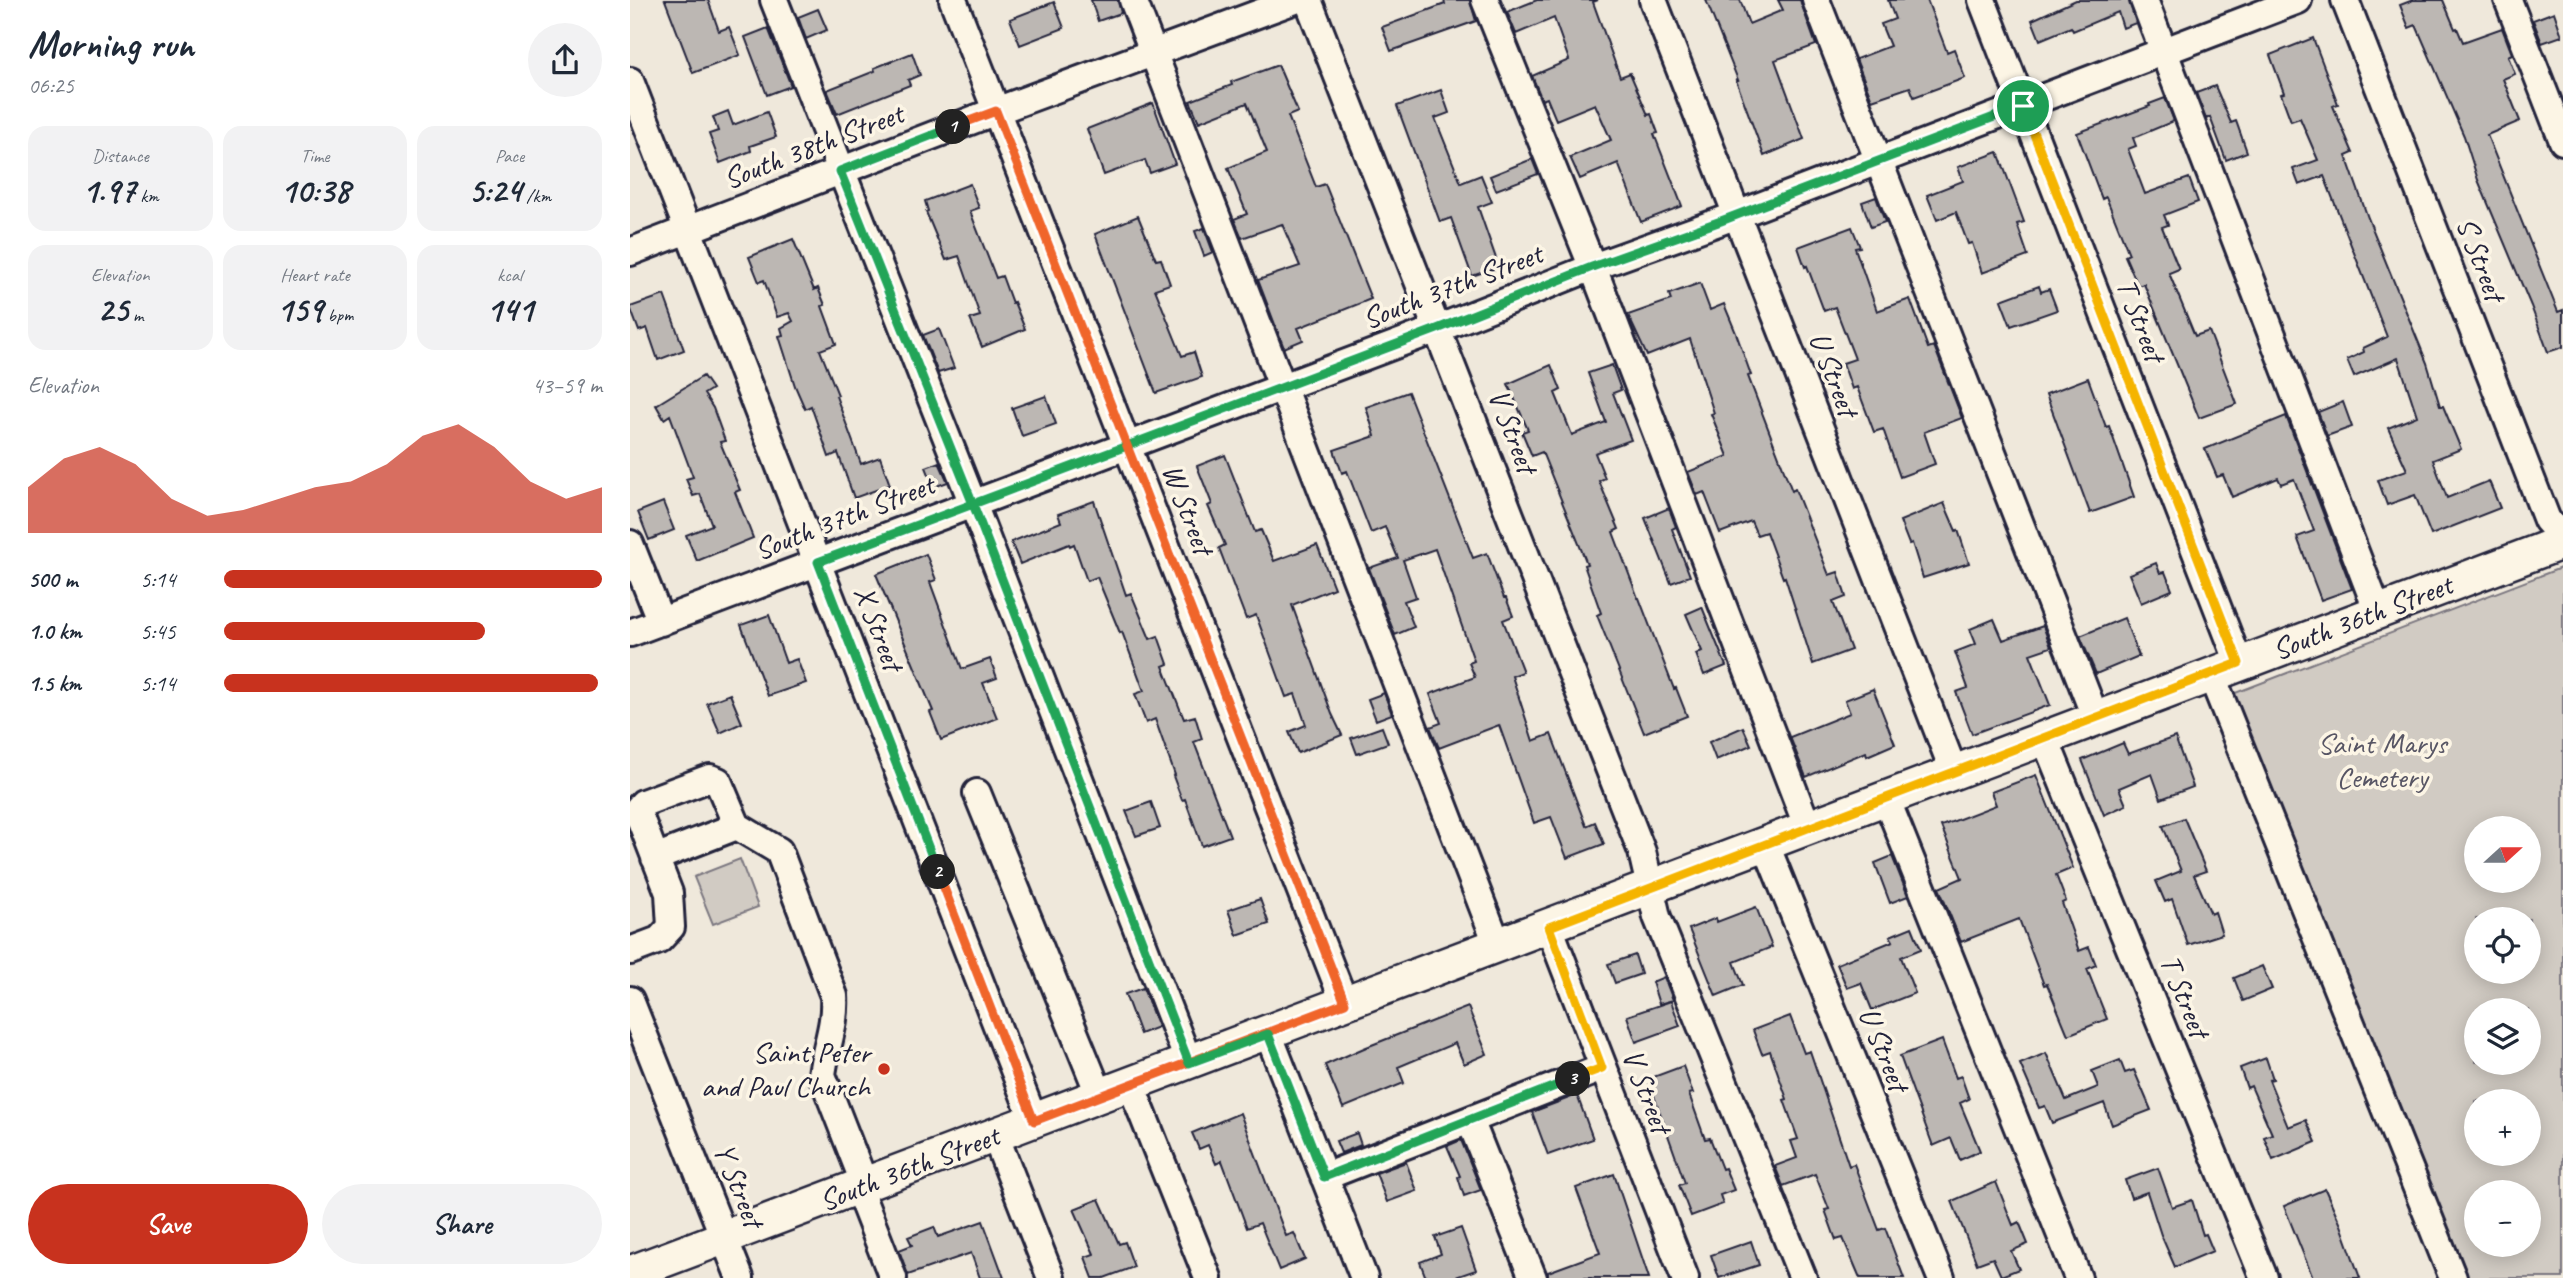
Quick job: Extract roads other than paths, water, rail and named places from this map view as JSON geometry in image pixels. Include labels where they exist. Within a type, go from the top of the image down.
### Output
[{"type":"main road","name":"South 36th Street","points":[[630,1273],[1268,1034],[2563,540]]},
{"type":"street","points":[[774,0],[1189,1063]]},
{"type":"street","name":"W Street","points":[[953,0],[1345,1003]]},
{"type":"street","points":[[1133,0],[1498,946]]},
{"type":"street","name":"South 38th Street","points":[[630,252],[996,111],[1295,0]]},
{"type":"street","name":"V Street","points":[[1308,0],[1642,852],[1657,917],[1803,1278]]},
{"type":"street","points":[[1485,0],[1592,267],[1808,828]]},
{"type":"street","name":"U Street","points":[[1653,0],[1954,772]]},
{"type":"street","points":[[1816,0],[2096,719]]},
{"type":"street","name":"T Street","points":[[1982,0],[2023,106],[2225,669],[2453,1278]]},
{"type":"street","points":[[2144,0],[2378,612]]},
{"type":"street","name":"South 37th Street","points":[[630,633],[1437,329],[1592,267],[1737,215],[2298,0]]},
{"type":"street","name":"S Street","points":[[2345,0],[2547,520],[2563,540]]},
{"type":"street","points":[[2508,0],[2563,141]]},
{"type":"street","name":"X Street","points":[[630,81],[1034,1121]]},
{"type":"street","points":[[630,544],[661,622]]},
{"type":"street","name":"T Street","points":[[2045,739],[2264,1278]]},
{"type":"street","points":[[630,951],[659,940],[671,927],[669,893],[637,810],[643,803],[710,778],[718,781],[746,832],[779,851],[834,996],[835,1014],[822,1075],[893,1278]]},
{"type":"street","points":[[977,793],[1100,1096]]},
{"type":"street","points":[[1886,798],[2078,1278]]},
{"type":"street","points":[[655,858],[746,832]]},
{"type":"street","name":"U Street","points":[[1766,845],[1941,1278]]},
{"type":"street","name":"V Street","points":[[1549,927],[1685,1278]]},
{"type":"street","name":"Y Street","points":[[630,1000],[740,1278]]},
{"type":"street","points":[[1268,1034],[1364,1278]]},
{"type":"street","points":[[1324,1177],[1602,1068]]},
{"type":"street","points":[[1131,1084],[1208,1278]]},
{"type":"street","points":[[1470,1120],[1533,1278]]},
{"type":"street","points":[[995,1135],[1051,1278]]},
{"type":"place","name":"Saint Peter and Paul Church","points":[[884,1069]]},
{"type":"park label","name":"Saint Marys Cemetery","points":[[2382,760]]}]
